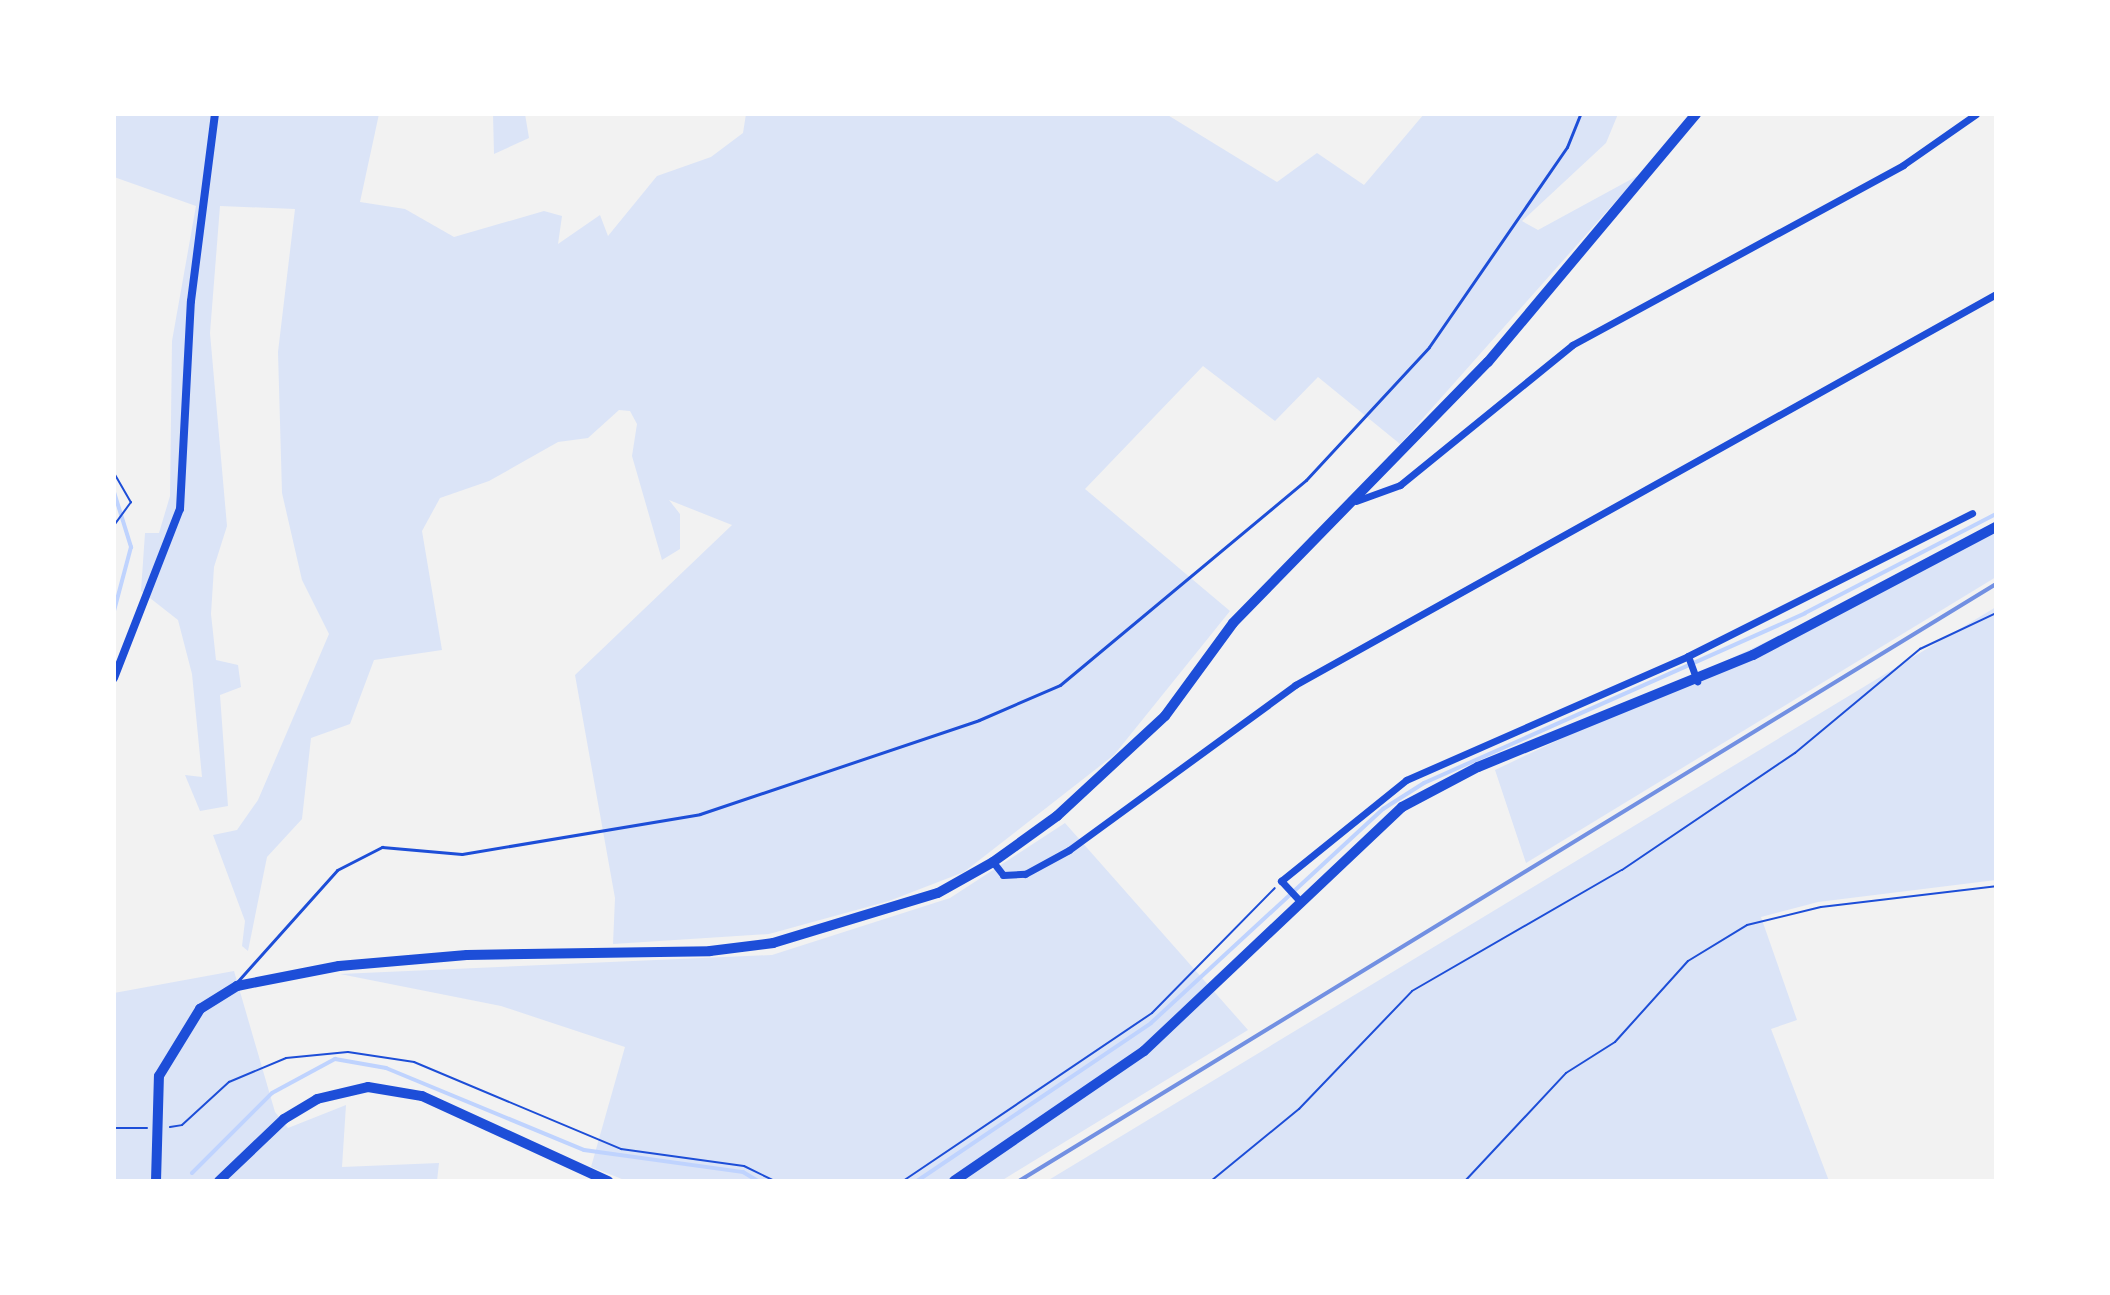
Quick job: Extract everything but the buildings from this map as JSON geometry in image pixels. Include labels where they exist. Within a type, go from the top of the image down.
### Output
[{"type":"main road","points":[[156,1181],[153,1104],[174,1041],[200,1009],[237,986],[339,966],[467,955],[710,951],[773,943],[938,893],[993,862],[1121,762],[1233,623],[1356,501],[1498,351],[1696,114]]},
{"type":"main road","points":[[954,1181],[1144,1051],[1296,898],[1402,807],[1478,767],[1696,678],[1996,527]]},
{"type":"main road","points":[[219,1181],[284,1119],[317,1099],[368,1087],[422,1096],[608,1181]]},
{"type":"street","points":[[114,678],[180,509],[191,301],[215,114]]},
{"type":"street","points":[[1356,501],[1400,485],[1572,345],[1903,165],[1976,114]]},
{"type":"street","points":[[993,862],[1003,875],[1025,874],[1069,850],[1295,685],[1996,294]]},
{"type":"street","points":[[1296,898],[1283,884],[1406,780],[1689,659],[1972,513]]},
{"type":"street","points":[[1689,659],[1696,678]]},
{"type":"lane","points":[[237,986],[239,974],[294,910],[337,870],[382,847],[462,854],[700,814],[979,720],[1060,685],[1306,480],[1429,347],[1567,147],[1580,114]]},
{"type":"path","points":[[114,473],[131,502],[114,525]]},
{"type":"path","points":[[1211,1181],[1299,1109],[1412,991],[1622,870],[1795,753],[1920,649],[1996,613]]},
{"type":"path","points":[[903,1181],[1152,1013],[1283,884]]},
{"type":"path","points":[[1465,1181],[1566,1073],[1615,1042],[1688,961],[1747,925],[1821,907],[1996,886]]},
{"type":"path","points":[[114,1128],[182,1125],[229,1082],[286,1058],[348,1052],[414,1062],[621,1149],[744,1166],[775,1181]]},
{"type":"shaded area","points":[[114,114],[379,114],[360,202],[405,209],[454,237],[544,211],[562,216],[558,244],[600,215],[608,236],[657,176],[711,157],[743,133],[746,114],[1166,114],[1277,182],[1317,153],[1364,185],[1424,114],[1618,114],[1606,143],[1522,221],[1538,230],[1639,175],[1400,444],[1318,377],[1275,421],[1203,366],[1085,489],[1230,611],[1114,755],[964,872],[889,901],[769,934],[613,944],[615,898],[575,675],[732,525],[669,500],[680,514],[680,549],[662,560],[632,456],[637,424],[630,411],[619,410],[588,438],[558,442],[489,481],[440,498],[422,531],[442,650],[374,660],[350,724],[311,738],[302,819],[267,857],[248,951],[242,946],[245,921],[213,835],[237,830],[258,800],[329,634],[302,580],[282,493],[278,352],[295,209],[220,206],[210,333],[227,526],[214,567],[211,614],[216,660],[238,665],[241,687],[220,695],[228,806],[200,811],[185,775],[202,777],[192,674],[178,620],[141,591],[145,533],[159,533],[170,496],[172,341],[196,206],[114,177]]},
{"type":"shaded area","points":[[493,114],[525,114],[529,138],[494,154]]},
{"type":"shaded area","points":[[1996,533],[1996,577],[1526,863],[1495,770]]},
{"type":"shaded area","points":[[1996,607],[1996,880],[1818,902],[1761,917],[1797,1020],[1771,1029],[1829,1181],[1047,1181]]},
{"type":"shaded area","points":[[1065,823],[1248,1030],[1001,1181],[627,1181],[591,1167],[625,1047],[501,1006],[340,974],[772,955],[950,898]]},
{"type":"shaded area","points":[[234,971],[275,1112],[288,1128],[346,1105],[342,1167],[439,1163],[437,1181],[114,1181],[114,993]]},
{"type":"waterway","points":[[114,492],[131,547],[114,611]]},
{"type":"waterway","points":[[917,1181],[1151,1023],[1383,809],[1424,783],[1805,613],[1996,514]]},
{"type":"waterway","points":[[192,1173],[272,1093],[335,1059],[386,1068],[584,1150],[743,1172],[758,1181]]},
{"type":"railway","points":[[1019,1181],[1996,584]]}]
